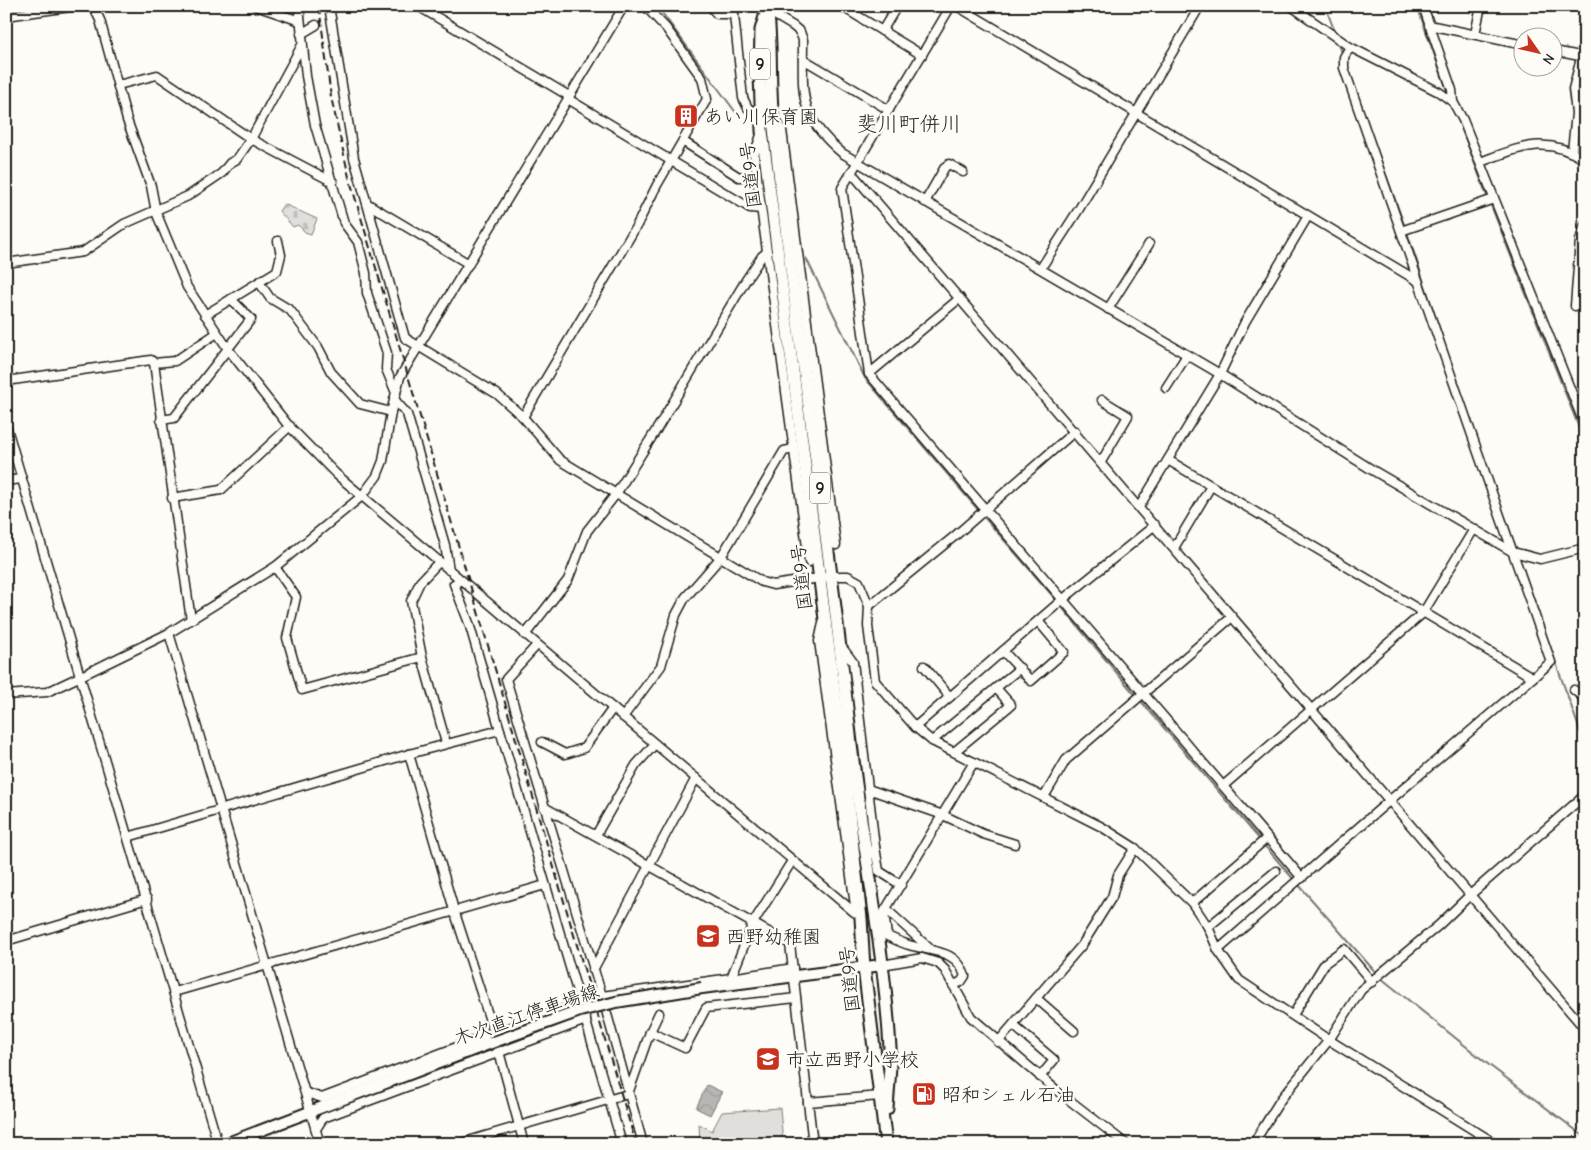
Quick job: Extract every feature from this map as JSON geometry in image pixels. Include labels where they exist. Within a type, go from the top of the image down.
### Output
[{"type":"highway","name":"国道9号","points":[[766,8],[761,30],[767,116],[783,206],[841,646],[858,915],[886,1142]]},
{"type":"highway","name":"国道9号","points":[[767,116],[762,131],[772,253],[788,336],[824,617],[867,859],[882,965],[890,1050],[886,1142]]},
{"type":"main road","name":"木次直江停車場線","points":[[225,1144],[493,1038],[580,1011],[616,1002],[794,972],[864,968],[882,965]]},
{"type":"street","points":[[6,16],[77,6]]},
{"type":"street","points":[[93,6],[100,20],[118,84],[151,186],[156,212],[187,287],[228,349],[290,426],[336,474],[858,915]]},
{"type":"street","points":[[256,6],[300,21]]},
{"type":"street","points":[[299,6],[302,45],[315,125],[344,223],[358,242],[366,272],[367,293],[387,353],[386,369],[395,396],[407,414],[445,545],[449,570]]},
{"type":"street","points":[[329,6],[354,158],[405,338],[497,394],[523,417],[560,460],[762,582],[773,585],[832,576],[848,576],[859,582],[869,606],[868,626],[875,681],[915,727],[932,741],[1102,827],[1135,848],[1192,903],[1208,927],[1218,950],[1239,980],[1329,1040],[1496,1144]]},
{"type":"street","points":[[418,6],[750,208],[761,209]]},
{"type":"street","points":[[6,695],[47,692],[169,634],[275,566],[362,496],[377,476],[383,461],[391,412],[400,377],[624,6]]},
{"type":"street","points":[[523,417],[637,225],[672,161],[703,111],[707,100],[706,88],[702,78],[666,28],[644,6]]},
{"type":"street","points":[[710,6],[717,14],[734,10],[743,98],[748,108],[767,116],[782,130],[836,546]]},
{"type":"street","points":[[842,6],[922,55]]},
{"type":"street","points":[[882,31],[897,6]]},
{"type":"street","points":[[951,6],[842,188],[869,374],[1302,878]]},
{"type":"street","points":[[957,6],[1418,281]]},
{"type":"street","points":[[1041,268],[1079,209],[1200,6]]},
{"type":"street","points":[[1291,6],[1350,47],[1439,92],[1453,102]]},
{"type":"street","points":[[1423,6],[1452,90],[1453,102],[1480,162],[1585,426]]},
{"type":"street","points":[[1475,34],[1480,6]]},
{"type":"street","points":[[766,8],[800,32],[803,40],[802,88],[808,113],[822,136],[842,153],[996,245],[1041,268],[1220,374],[1366,466],[1514,552],[1540,559],[1585,548]]},
{"type":"street","points":[[301,34],[330,19]]},
{"type":"street","points":[[1429,25],[1514,42]]},
{"type":"street","points":[[1572,151],[1576,113],[1573,89],[1580,56],[1585,43]]},
{"type":"street","points":[[6,263],[83,252],[124,224],[156,212],[188,196],[222,173],[230,163],[237,159],[251,139],[302,45]]},
{"type":"street","points":[[1218,950],[1551,662],[1344,68],[1344,57],[1350,47]]},
{"type":"street","points":[[1564,53],[1580,56]]},
{"type":"street","points":[[803,59],[889,110]]},
{"type":"street","points":[[118,84],[157,75],[251,139],[333,182]]},
{"type":"street","points":[[762,131],[754,155],[756,175],[764,233],[772,253],[777,323],[809,562]]},
{"type":"street","points":[[684,142],[739,177],[756,175]]},
{"type":"street","points":[[1480,162],[1528,145],[1554,146],[1572,151],[1585,160]]},
{"type":"street","points":[[925,202],[945,167],[949,164],[963,172]]},
{"type":"street","points":[[851,172],[1075,431],[1585,1029]]},
{"type":"street","points":[[1400,231],[1494,199]]},
{"type":"street","points":[[368,204],[469,264]]},
{"type":"street","points":[[783,206],[794,222]]},
{"type":"street","points":[[1139,506],[1220,374],[1245,322],[1308,216]]},
{"type":"street","points":[[1575,306],[1580,240],[1585,225]]},
{"type":"street","points":[[205,315],[277,271],[281,255],[278,241]]},
{"type":"street","points":[[1108,309],[1149,244]]},
{"type":"street","points":[[525,635],[568,581],[587,531],[616,494],[746,280],[762,256],[772,253]]},
{"type":"street","points":[[259,282],[270,298],[290,310],[318,347],[331,372],[360,404],[391,412]]},
{"type":"street","points":[[869,374],[960,298]]},
{"type":"street","points":[[161,420],[174,418],[251,319],[231,299]]},
{"type":"street","points":[[795,304],[807,321]]},
{"type":"street","points":[[777,323],[788,336]]},
{"type":"street","points":[[6,381],[150,360],[154,363],[175,361],[217,333]]},
{"type":"street","points":[[1166,388],[1187,355]]},
{"type":"street","points":[[154,363],[191,620]]},
{"type":"street","points":[[1101,462],[1128,416],[1102,400]]},
{"type":"street","points":[[809,410],[820,426]]},
{"type":"street","points":[[789,413],[800,431]]},
{"type":"street","points":[[6,425],[218,1144]]},
{"type":"street","points":[[172,498],[221,490],[290,426]]},
{"type":"street","points":[[869,606],[1075,431]]},
{"type":"street","points":[[623,717],[661,666],[676,615],[686,598],[721,557],[784,451],[794,448]]},
{"type":"street","points":[[1168,460],[1532,677]]},
{"type":"street","points":[[6,481],[21,478]]},
{"type":"street","points":[[1174,548],[1211,486]]},
{"type":"street","points":[[825,525],[832,510]]},
{"type":"street","points":[[803,514],[814,533]]},
{"type":"street","points":[[915,727],[1062,600],[1155,525]]},
{"type":"street","points":[[1223,786],[1423,613],[1474,528]]},
{"type":"street","points":[[439,562],[420,582],[411,601],[422,657],[446,743]]},
{"type":"street","points":[[275,566],[296,597],[287,638],[302,690],[422,657]]},
{"type":"street","points":[[461,580],[454,584],[469,622],[622,1144]]},
{"type":"street","points":[[824,617],[819,642],[858,915]]},
{"type":"street","points":[[1044,797],[1066,760],[1232,617]]},
{"type":"street","points":[[1004,651],[1031,681],[1064,652],[1038,621]]},
{"type":"street","points":[[169,634],[220,809],[307,1093],[320,1144]]},
{"type":"street","points":[[537,644],[506,679],[602,996],[643,1144]]},
{"type":"street","points":[[841,646],[852,662],[879,871],[902,885]]},
{"type":"street","points":[[924,666],[950,697]]},
{"type":"street","points":[[932,741],[1020,668]]},
{"type":"street","points":[[954,752],[1011,705],[996,688]]},
{"type":"street","points":[[1574,690],[1585,699]]},
{"type":"street","points":[[542,742],[565,754],[584,748],[613,708]]},
{"type":"street","points":[[830,725],[846,741],[863,752]]},
{"type":"street","points":[[128,837],[446,743],[500,730]]},
{"type":"street","points":[[596,835],[636,765],[655,744]]},
{"type":"street","points":[[409,754],[454,910],[493,1038],[499,1051],[524,1144]]},
{"type":"street","points":[[952,985],[961,982],[965,976],[963,968],[953,957],[940,950],[910,946],[887,936],[884,912],[902,885],[974,762]]},
{"type":"street","points":[[593,970],[696,778]]},
{"type":"street","points":[[868,788],[943,815],[983,834],[1015,844]]},
{"type":"street","points":[[1253,1144],[1281,1099],[1329,1040],[1362,990],[1439,925],[1470,895],[1585,795]]},
{"type":"street","points":[[544,807],[650,864],[790,944],[813,1144]]},
{"type":"street","points":[[1192,903],[1267,838]]},
{"type":"street","points":[[867,859],[875,847]]},
{"type":"street","points":[[998,1042],[1082,945],[1112,898],[1118,875],[1135,848]]},
{"type":"street","points":[[731,978],[753,923],[792,861]]},
{"type":"street","points":[[1208,927],[1276,871]]},
{"type":"street","points":[[174,992],[546,885]]},
{"type":"street","points":[[6,941],[147,899]]},
{"type":"street","points":[[886,909],[929,948]]},
{"type":"street","points":[[1293,1015],[1326,963],[1344,949],[1372,982]]},
{"type":"street","points":[[882,965],[922,958],[930,959],[945,970],[971,1017],[1040,1077],[1126,1144]]},
{"type":"street","points":[[602,996],[731,978],[794,972]]},
{"type":"street","points":[[650,1032],[686,1048],[706,1008],[796,998]]},
{"type":"street","points":[[1036,998],[1074,1031]]},
{"type":"street","points":[[307,1093],[322,1098],[493,1038],[582,1003]]},
{"type":"street","points":[[628,1094],[650,1032],[659,1013]]},
{"type":"street","points":[[316,1129],[323,1118],[586,1020]]},
{"type":"street","points":[[1013,1025],[1054,1060],[1040,1077]]},
{"type":"street","points":[[458,1144],[628,1094]]},
{"type":"street","points":[[808,1102],[880,1096]]},
{"type":"green space","points":[[284,204],[317,219],[311,234],[305,232],[298,225],[293,227],[279,211]]},
{"type":"green space","points":[[780,1108],[783,1144],[700,1144],[699,1124],[712,1131],[722,1112]]},
{"type":"water","points":[[707,1085],[722,1092],[710,1115],[696,1108]]},
{"type":"waterway","points":[[657,6],[737,114]]},
{"type":"waterway","points":[[1325,6],[1335,32]]},
{"type":"waterway","points":[[1417,6],[1449,96]]},
{"type":"waterway","points":[[1338,41],[1342,53]]},
{"type":"waterway","points":[[1360,103],[1405,227]]},
{"type":"waterway","points":[[1456,114],[1488,199]]},
{"type":"waterway","points":[[1490,203],[1585,443]]},
{"type":"waterway","points":[[1407,232],[1453,369]]},
{"type":"waterway","points":[[806,258],[865,378],[980,512]]},
{"type":"waterway","points":[[1486,464],[1517,551]]},
{"type":"waterway","points":[[983,516],[1057,601]]},
{"type":"waterway","points":[[1518,556],[1585,745]]},
{"type":"waterway","points":[[1060,605],[1137,697]]},
{"type":"waterway","points":[[1140,700],[1261,841]]},
{"type":"waterway","points":[[1264,845],[1295,881]]},
{"type":"waterway","points":[[1298,884],[1378,975]]},
{"type":"waterway","points":[[1381,978],[1489,1065],[1585,1137]]},
{"type":"railway","points":[[319,6],[331,97],[349,177],[636,1144]]},
{"type":"place","name":"あい川保育園","points":[[686,116]]},
{"type":"place","name":"西野幼稚園","points":[[708,936]]},
{"type":"place","name":"市立西野小学校","points":[[768,1059]]},
{"type":"place","name":"昭和シェル石油","points":[[924,1094]]},
{"type":"district","name":"斐川町併川","points":[[909,124]]}]
